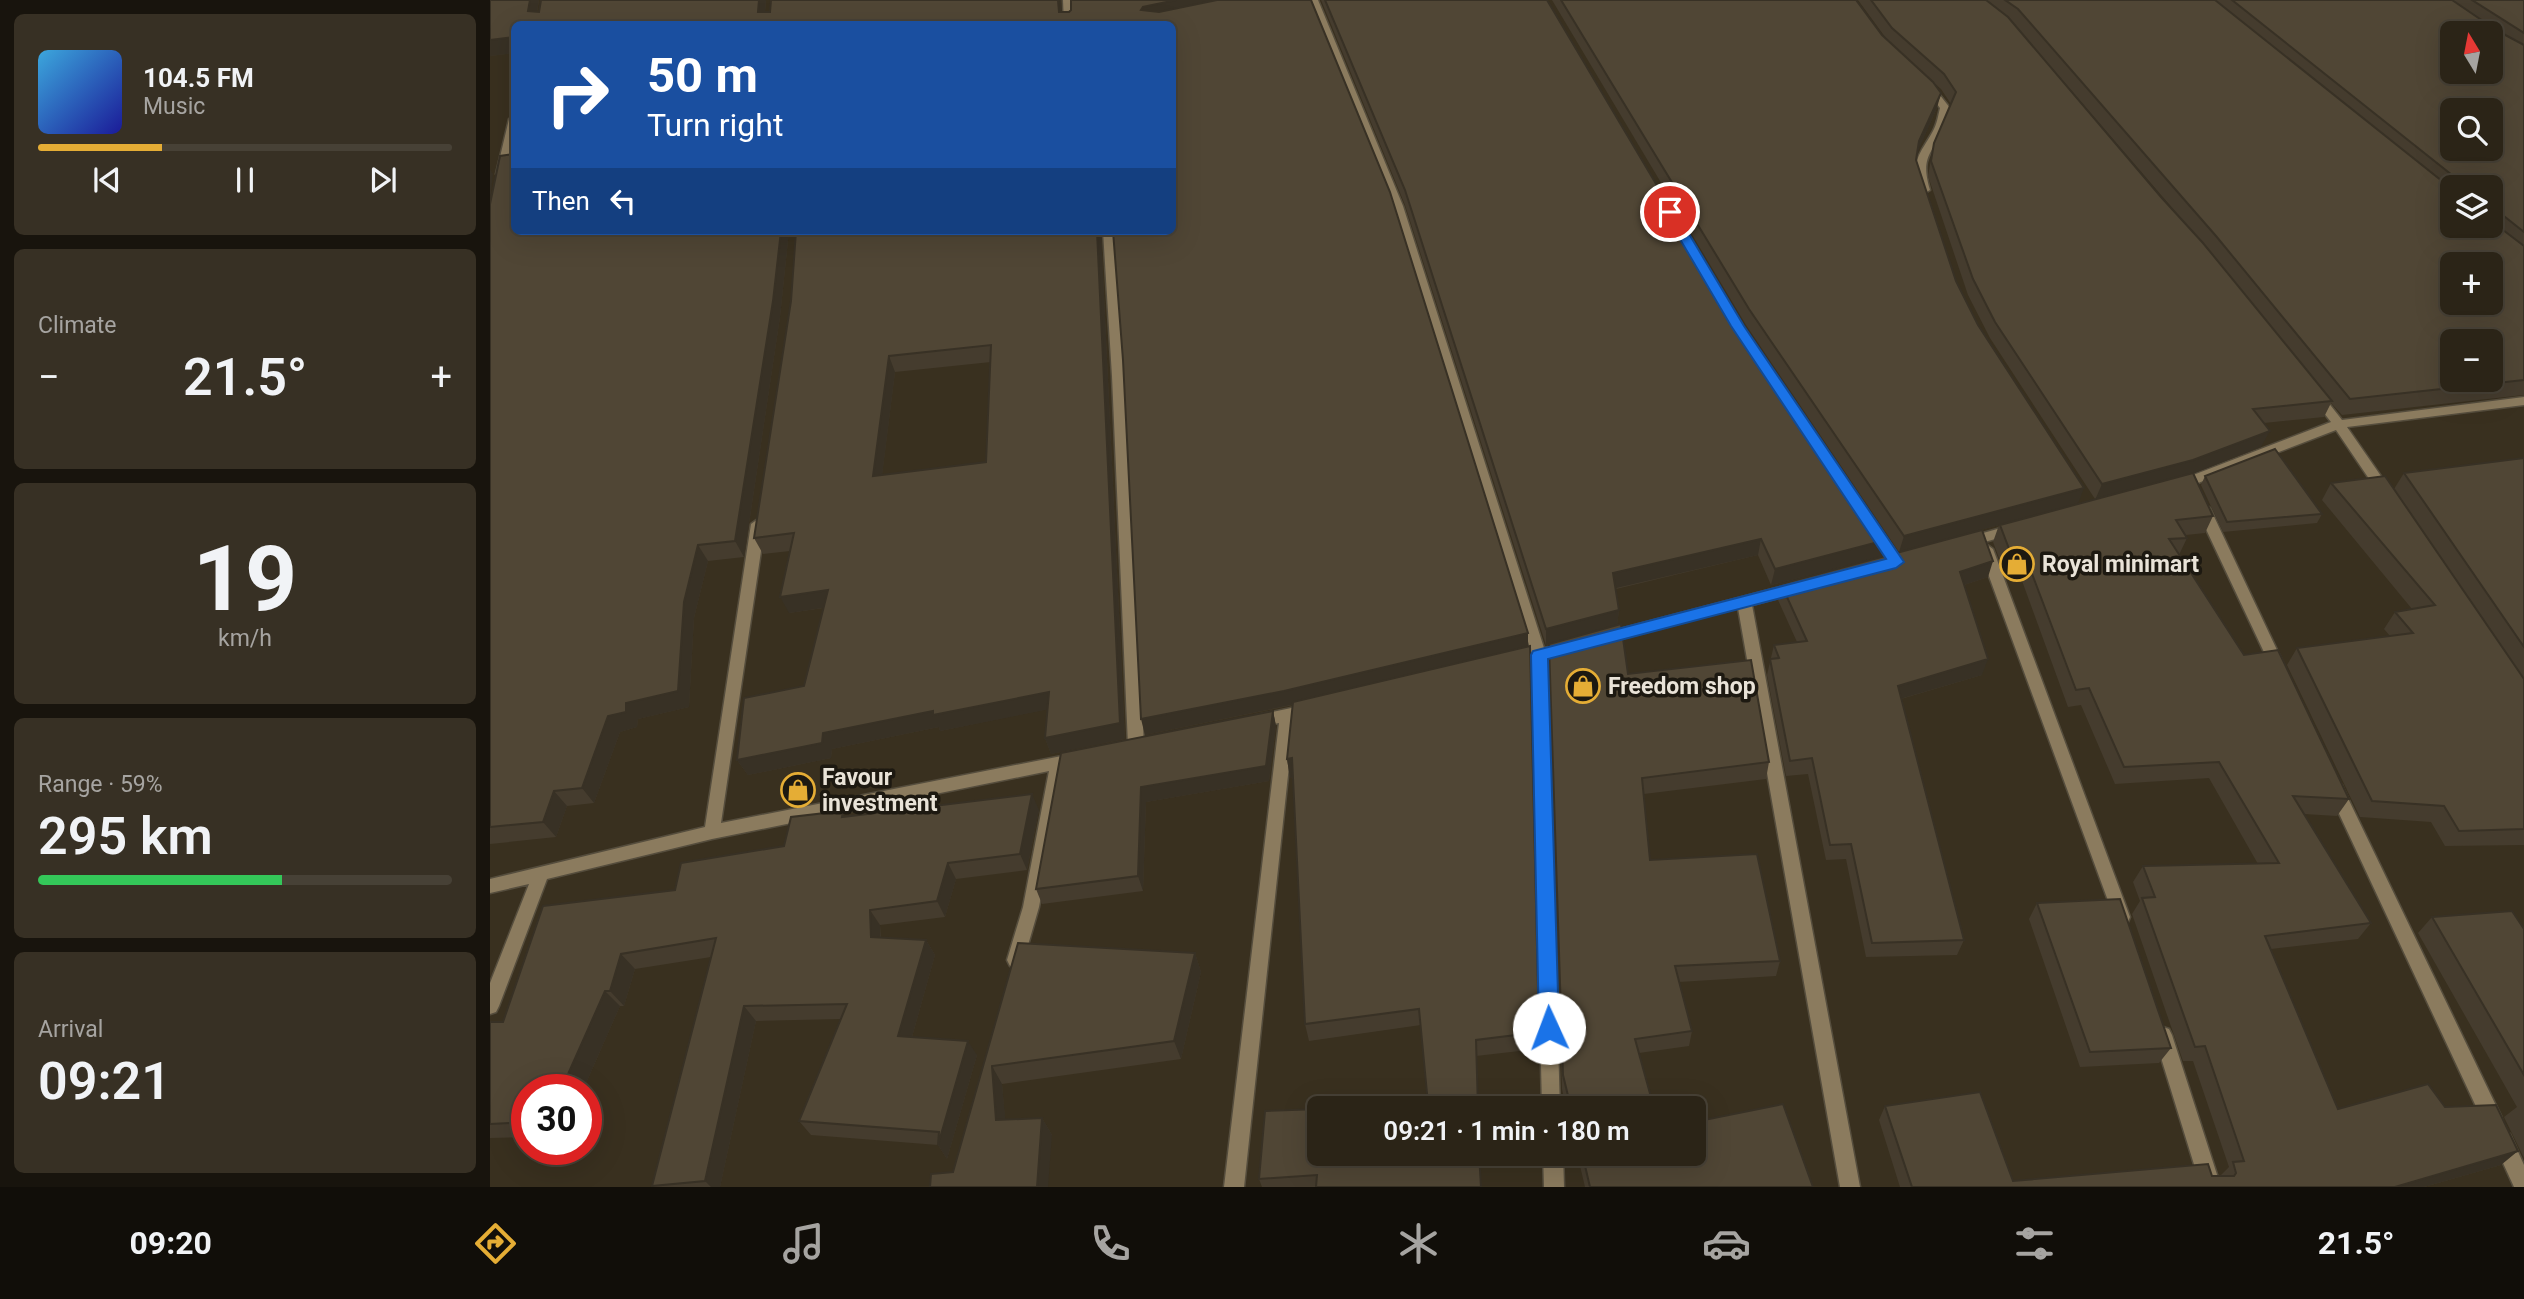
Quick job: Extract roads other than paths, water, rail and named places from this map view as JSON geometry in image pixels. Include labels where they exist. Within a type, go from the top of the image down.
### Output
[{"type":"street","points":[[1067,0],[1068,21]]},
{"type":"street","points":[[1314,0],[1398,206],[1539,655],[1552,1096]]},
{"type":"street","points":[[1919,77],[1945,108],[1940,128],[1927,143],[1921,159],[1920,176],[1928,200]]},
{"type":"street","points":[[500,180],[507,141]]},
{"type":"street","points":[[1108,235],[1136,745]]},
{"type":"street","points":[[2305,382],[2339,424],[2393,505]]},
{"type":"street","points":[[2165,488],[2190,482],[2339,424],[2524,401]]},
{"type":"street","points":[[2190,482],[2286,682]]},
{"type":"street","points":[[712,832],[761,506]]},
{"type":"street","points":[[1866,517],[1896,562]]},
{"type":"street","points":[[1957,544],[2030,525]]},
{"type":"street","points":[[1982,537],[2126,927]]},
{"type":"street","points":[[1499,665],[1807,585]]},
{"type":"street","points":[[1744,602],[1850,1187]]},
{"type":"street","points":[[1246,723],[1327,706]]},
{"type":"street","points":[[1234,1187],[1287,716]]},
{"type":"street","points":[[490,886],[712,832],[1097,754]]},
{"type":"street","points":[[1012,974],[1031,908],[1058,763]]},
{"type":"street","points":[[2327,770],[2524,1186]]},
{"type":"street","points":[[490,1006],[541,874]]},
{"type":"street","points":[[2158,1018],[2211,1187]]},
{"type":"street","points":[[1553,1166],[1554,1187]]},
{"type":"place","name":"Royal minimart","points":[[2017,564]]},
{"type":"place","name":"Freedom shop","points":[[1583,686]]},
{"type":"place","name":"Favour investment","points":[[798,790]]}]
